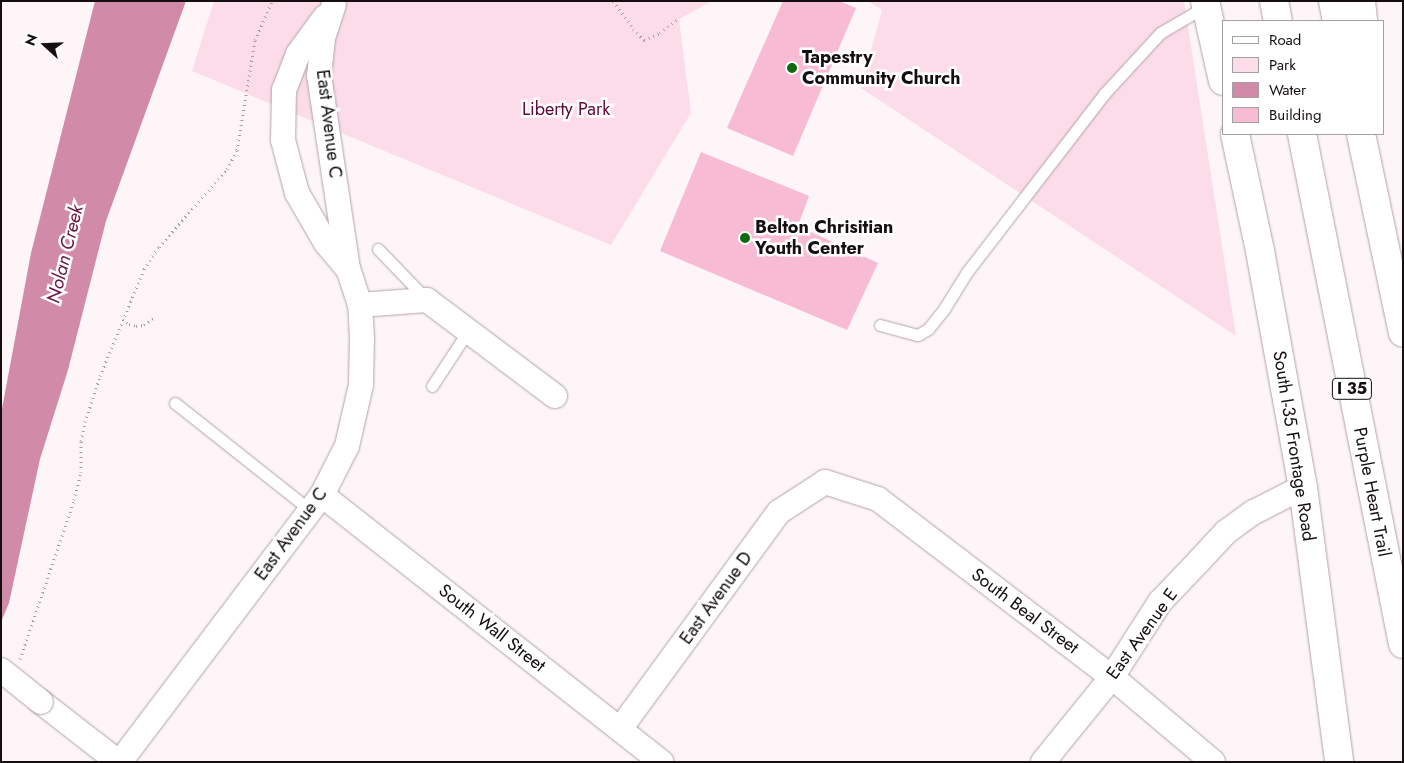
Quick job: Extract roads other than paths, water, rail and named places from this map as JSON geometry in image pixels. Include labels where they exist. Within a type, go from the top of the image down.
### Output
[{"type":"main road","points":[[1274,1],[1278,20]]},
{"type":"main road","points":[[1333,1],[1337,20]]},
{"type":"main road","points":[[1361,1],[1363,20]]},
{"type":"main road","points":[[1206,3],[1222,76]]},
{"type":"main road","name":"South I-35 Frontage Road","points":[[1234,135],[1260,250],[1303,487],[1339,762]]},
{"type":"main road","name":"Purple Heart Trail","points":[[1302,135],[1403,644]]},
{"type":"main road","points":[[1361,135],[1403,333]]},
{"type":"main road","points":[[1376,135],[1403,321]]},
{"type":"street","name":"East Avenue C","points":[[335,3],[298,54],[284,90],[283,140],[297,192],[326,243],[348,269]]},
{"type":"street","name":"East Avenue C","points":[[119,762],[316,502],[348,446],[361,386],[362,339],[360,305],[348,269],[320,76],[323,38],[335,3]]},
{"type":"street","points":[[360,305],[428,300],[555,396]]},
{"type":"street","name":"South Beal Street","points":[[825,482],[878,499],[1112,677],[1213,762]]},
{"type":"street","name":"East Avenue D","points":[[620,729],[779,512],[825,482]]},
{"type":"street","name":"East Avenue E","points":[[1043,762],[1112,677],[1160,602],[1226,532],[1254,512],[1303,487]]},
{"type":"street","name":"South Wall Street","points":[[316,502],[620,729],[661,762]]},
{"type":"street","points":[[10,666],[41,702],[119,762]]},
{"type":"lane","points":[[880,325],[918,335],[928,329],[944,309],[967,272],[1104,94],[1160,32],[1206,3]]},
{"type":"lane","points":[[378,249],[428,300]]},
{"type":"lane","points":[[432,386],[468,331]]},
{"type":"lane","points":[[175,403],[316,502]]},
{"type":"water","name":"Nolan Creek","points":[[95,1],[186,1],[106,221],[68,370],[40,459],[9,603],[1,622],[1,414],[31,253]]},
{"type":"place","name":"Tapestry Community Church","points":[[792,68]]},
{"type":"place","name":"Belton Chrisitian Youth Center","points":[[745,238]]},
{"type":"park label","name":"Liberty Park","points":[[566,109]]}]
